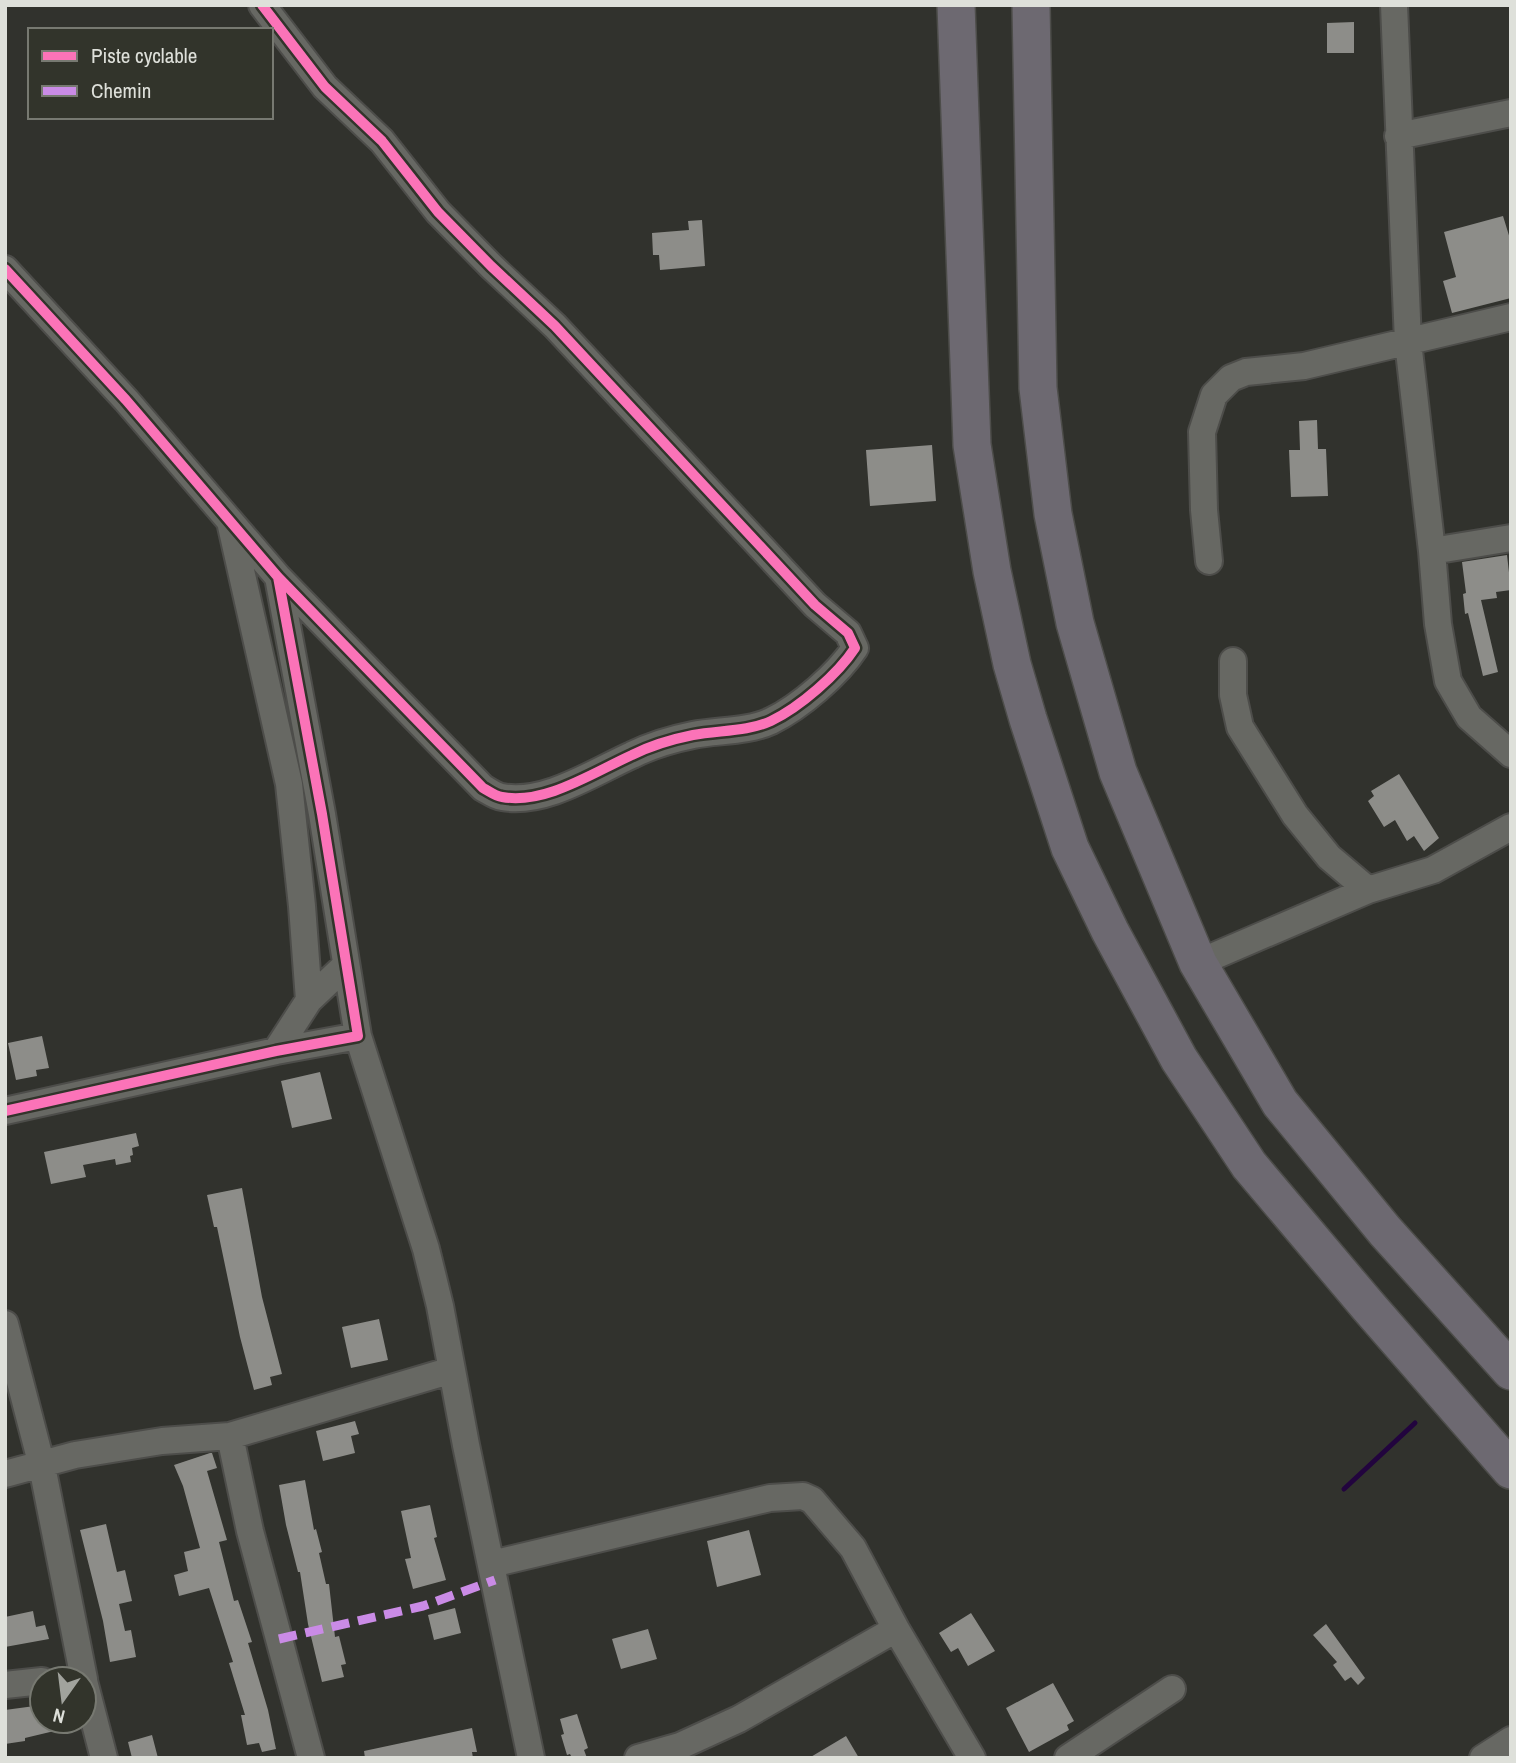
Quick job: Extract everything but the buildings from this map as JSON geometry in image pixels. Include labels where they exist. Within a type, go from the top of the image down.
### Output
[{"type":"highway","points":[[956,5],[972,445],[992,571],[1012,664],[1070,848],[1110,931],[1179,1059],[1250,1165],[1511,1470]]},
{"type":"highway","points":[[1031,5],[1038,388],[1053,514],[1075,623],[1118,772],[1198,963],[1280,1103],[1385,1231],[1511,1371]]},
{"type":"street","points":[[5,269],[126,400],[278,578],[483,788],[499,797],[515,798],[554,792],[635,753],[692,735],[740,729],[771,721],[802,700],[843,665],[855,648],[848,633],[815,605],[555,326],[439,212],[382,141],[326,87],[262,5]]},
{"type":"street","points":[[1394,5],[1408,342],[1438,624],[1448,681],[1469,717],[1511,754]]},
{"type":"street","points":[[1398,136],[1511,113]]},
{"type":"street","points":[[1209,561],[1204,510],[1202,432],[1214,395],[1231,378],[1246,372],[1304,366],[1511,317]]},
{"type":"street","points":[[231,523],[289,784],[303,906],[309,1000]]},
{"type":"street","points":[[1432,551],[1511,538]]},
{"type":"street","points":[[278,578],[358,1036],[426,1249],[531,1758]]},
{"type":"street","points":[[1233,661],[1233,695],[1240,727],[1295,815],[1329,857],[1368,890]]},
{"type":"street","points":[[282,746],[310,754]]},
{"type":"street","points":[[1198,963],[1368,890],[1433,870],[1511,827]]},
{"type":"street","points":[[276,1051],[309,1000],[346,965]]},
{"type":"street","points":[[5,1111],[276,1051],[358,1036]]},
{"type":"street","points":[[5,1324],[42,1466],[80,1665]]},
{"type":"street","points":[[5,1475],[75,1455],[162,1441],[230,1436],[452,1370]]},
{"type":"street","points":[[230,1436],[250,1531],[311,1758]]},
{"type":"street","points":[[492,1564],[771,1498],[803,1496],[812,1500],[853,1548],[896,1629],[972,1758]]},
{"type":"street","points":[[638,1758],[680,1746],[739,1719],[896,1629]]},
{"type":"street","points":[[5,1685],[28,1683]]},
{"type":"street","points":[[1068,1758],[1172,1689]]},
{"type":"street","points":[[98,1735],[104,1758]]},
{"type":"street","points":[[1483,1758],[1511,1740]]},
{"type":"waterway","points":[[1344,1489],[1415,1423]]},
{"type":"marked path","points":[[279,1639],[423,1606],[495,1580]]},
{"type":"cycle path","points":[[5,269],[126,400],[278,577],[483,788],[494,795],[518,798],[552,792],[662,743],[693,735],[762,725],[794,707],[818,689],[839,668],[855,648],[848,633],[815,605],[555,326],[438,212],[382,141],[325,87],[262,5]]},
{"type":"cycle path","points":[[5,1111],[276,1051],[358,1036],[322,814],[278,577]]}]
